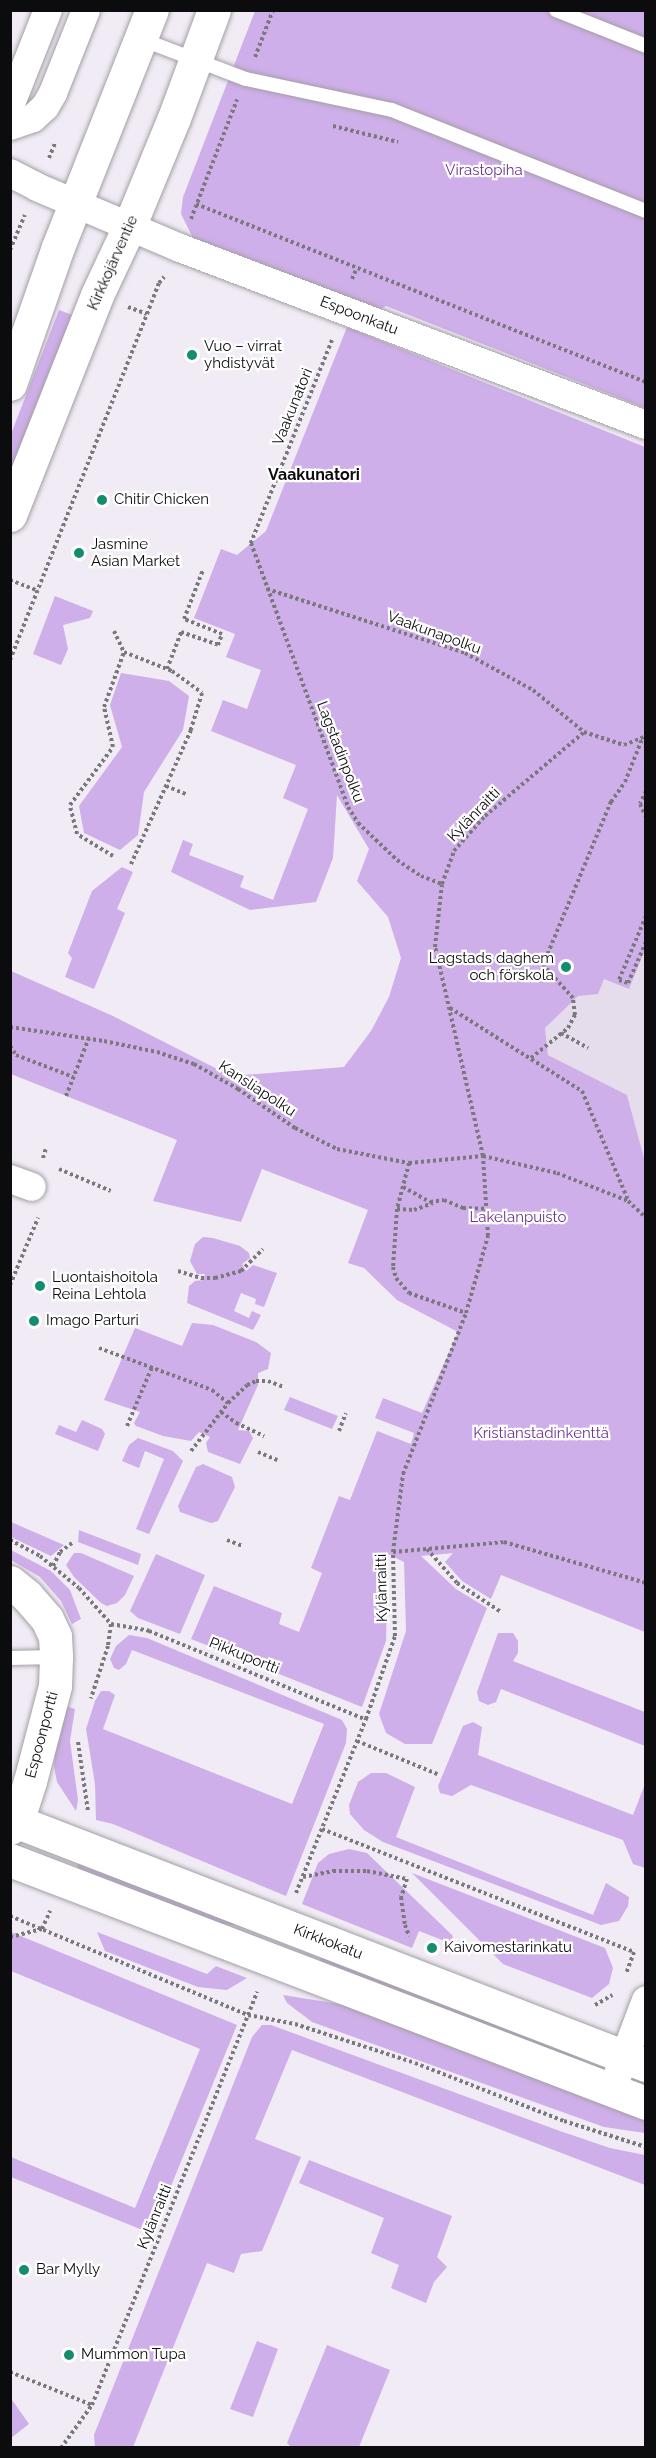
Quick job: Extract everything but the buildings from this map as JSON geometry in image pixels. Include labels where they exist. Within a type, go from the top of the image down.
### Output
[{"type":"main road","name":"Kirkkojärventie","points":[[10,515],[98,295],[129,227],[214,10]]},
{"type":"main road","points":[[10,384],[74,204],[146,25]]},
{"type":"main road","name":"Espoonportti","points":[[10,1582],[27,1596],[47,1619],[55,1636],[56,1657],[55,1686],[13,1823]]},
{"type":"main road","name":"Kirkkokatu","points":[[13,1823],[76,1845],[636,2061]]},
{"type":"main road","points":[[10,1860],[645,2103]]},
{"type":"street","points":[[10,106],[48,10]]},
{"type":"street","points":[[10,126],[33,117],[45,107],[53,93],[86,10]]},
{"type":"street","name":"Espoonkatu","points":[[10,173],[74,204],[180,248],[645,425]]},
{"type":"street","points":[[612,2090],[636,2061],[645,2000]]},
{"type":"lane","points":[[556,10],[645,46]]},
{"type":"lane","points":[[146,25],[196,59],[246,79],[392,110],[645,211]]},
{"type":"lane","points":[[10,1658],[56,1657]]},
{"type":"path","points":[[10,660],[159,284],[175,265],[196,204],[273,10]]},
{"type":"path","points":[[237,102],[248,105]]},
{"type":"path","points":[[327,124],[406,144]]},
{"type":"path","points":[[196,204],[645,382]]},
{"type":"path","name":"Vaakunatori","points":[[267,589],[251,543],[332,344],[334,322],[357,268]]},
{"type":"path","points":[[167,669],[181,632],[218,645],[222,634],[184,619],[203,570]]},
{"type":"path","points":[[10,579],[38,591]]},
{"type":"path","name":"Vaakunapolku","points":[[267,589],[465,653],[533,690],[584,732],[624,746],[644,737]]},
{"type":"path","name":"Lagstadinpolku","points":[[267,589],[348,807],[358,823],[397,860],[421,876],[442,884]]},
{"type":"path","points":[[180,610],[186,613]]},
{"type":"path","points":[[114,631],[124,652],[167,669],[202,693],[191,730],[131,864]]},
{"type":"path","points":[[113,856],[77,834],[70,805],[113,747],[104,707],[124,652]]},
{"type":"path","name":"Kylänraitti","points":[[296,1893],[366,1719],[395,1636],[393,1552],[403,1474],[466,1313],[488,1236],[483,1156],[435,947],[442,884],[454,851],[485,816],[584,732]]},
{"type":"path","points":[[531,1058],[568,1028],[575,1015],[573,999],[543,965],[611,802],[625,782],[644,737]]},
{"type":"path","points":[[166,786],[186,794]]},
{"type":"path","points":[[645,791],[640,804],[645,817]]},
{"type":"path","points":[[645,889],[645,895]]},
{"type":"path","points":[[645,916],[619,980],[628,983],[645,942]]},
{"type":"path","points":[[448,1008],[582,1091],[628,1201],[645,1218]]},
{"type":"path","name":"Kansliapolku","points":[[10,1027],[89,1038],[157,1052],[194,1064],[238,1089],[295,1128],[337,1149],[410,1163],[483,1156]]},
{"type":"path","points":[[561,1033],[588,1048]]},
{"type":"path","points":[[66,1096],[89,1038]]},
{"type":"path","points":[[10,1046],[16,1054],[73,1077]]},
{"type":"path","points":[[483,1156],[557,1173],[628,1201]]},
{"type":"path","points":[[410,1163],[397,1209],[393,1267],[396,1278],[409,1293],[466,1313]]},
{"type":"path","points":[[51,1166],[111,1191]]},
{"type":"path","points":[[403,1186],[427,1200],[436,1202]]},
{"type":"path","points":[[397,1209],[414,1210],[444,1200],[463,1208],[486,1209]]},
{"type":"path","points":[[178,1271],[201,1278],[241,1271],[263,1249]]},
{"type":"path","points":[[99,1348],[212,1390],[228,1403]]},
{"type":"path","points":[[127,1426],[152,1367]]},
{"type":"path","points":[[190,1451],[228,1403],[247,1385],[256,1381],[268,1381],[284,1388]]},
{"type":"path","points":[[221,1412],[236,1423],[264,1436]]},
{"type":"path","points":[[339,1431],[346,1413]]},
{"type":"path","points":[[258,1452],[277,1460]]},
{"type":"path","points":[[10,1540],[40,1556],[53,1566],[79,1588],[111,1624],[101,1673],[87,1705]]},
{"type":"path","points":[[227,1540],[243,1546]]},
{"type":"path","points":[[393,1552],[504,1542],[645,1583]]},
{"type":"path","points":[[53,1566],[60,1552],[72,1544]]},
{"type":"path","points":[[427,1549],[458,1583],[501,1612]]},
{"type":"path","name":"Pikkuportti","points":[[111,1624],[149,1631],[366,1719]]},
{"type":"path","points":[[76,1845],[88,1812],[78,1754],[78,1736]]},
{"type":"path","points":[[357,1741],[437,1774]]},
{"type":"path","points":[[322,1829],[634,1952],[625,1979]]},
{"type":"path","points":[[303,1877],[333,1871],[367,1871],[407,1879],[401,1897],[405,1924],[410,1938],[415,1942]]},
{"type":"path","points":[[42,1929],[63,1879]]},
{"type":"path","points":[[10,1916],[248,2015],[295,2024],[415,2063],[564,2121],[645,2147]]},
{"type":"path","points":[[10,1937],[42,1929]]},
{"type":"path","points":[[595,2005],[613,1995],[619,1987]]},
{"type":"path","name":"Kylänraitti","points":[[61,2448],[92,2405],[259,1988]]},
{"type":"path","points":[[10,2372],[92,2405]]},
{"type":"shaded area","points":[[645,764],[645,1166],[627,1095],[548,1055],[545,1028],[618,770]]},
{"type":"green space","name":"Virastopiha","points":[[255,11],[645,11],[645,408],[386,306],[372,314],[203,248],[193,238],[181,214],[183,197]]},
{"type":"green space","points":[[59,310],[75,316],[11,483],[11,434]]},
{"type":"green space","points":[[347,327],[645,447],[646,764],[643,765],[646,767],[645,950],[629,989],[604,979],[598,994],[578,996],[545,1028],[548,1055],[627,1095],[645,1162],[645,1632],[501,1575],[491,1599],[462,1581],[445,1562],[453,1553],[421,1556],[456,1589],[487,1608],[432,1744],[405,1744],[386,1733],[379,1714],[406,1631],[404,1562],[388,1554],[386,1641],[362,1707],[191,1639],[214,1586],[282,1613],[279,1624],[299,1632],[322,1573],[311,1568],[339,1496],[350,1500],[377,1431],[411,1444],[414,1433],[375,1418],[383,1398],[422,1413],[458,1332],[397,1300],[364,1268],[348,1263],[368,1210],[262,1169],[241,1222],[153,1201],[177,1140],[11,1074],[11,971],[113,1016],[231,1076],[344,1067],[371,1031],[389,997],[401,958],[388,917],[357,881],[369,849],[337,795],[333,858],[316,902],[250,910],[171,872],[183,840],[193,844],[189,855],[244,876],[240,887],[273,900],[308,809],[283,798],[296,765],[211,731],[223,700],[247,709],[261,670],[226,657],[235,634],[194,618],[221,549],[237,555],[266,531]]},
{"type":"green space","points":[[55,596],[93,611],[90,618],[63,625],[68,649],[61,665],[33,654]]},
{"type":"green space","points":[[121,673],[169,681],[189,696],[183,730],[144,792],[138,835],[120,850],[84,833],[79,806],[122,747],[110,705]]},
{"type":"green space","points":[[122,867],[133,872],[117,909],[125,913],[94,989],[65,977],[72,958],[68,953],[92,891]]},
{"type":"green space","points":[[203,1237],[240,1246],[249,1253],[250,1258],[242,1264],[246,1271],[253,1265],[277,1273],[264,1307],[255,1304],[256,1299],[241,1293],[234,1311],[249,1318],[252,1311],[261,1315],[253,1330],[187,1303],[189,1286],[195,1281],[203,1280],[205,1274],[197,1274],[190,1261],[195,1244]]},
{"type":"green space","points":[[192,1323],[213,1325],[256,1342],[271,1353],[268,1369],[258,1373],[258,1385],[238,1430],[249,1431],[253,1438],[240,1464],[208,1452],[206,1443],[210,1437],[199,1432],[191,1441],[163,1436],[136,1426],[134,1423],[140,1412],[104,1400],[135,1328],[182,1346]]},
{"type":"green space","points":[[290,1397],[338,1416],[332,1429],[284,1410]]},
{"type":"green space","points":[[82,1420],[102,1429],[105,1434],[98,1451],[55,1434],[59,1425],[76,1432]]},
{"type":"green space","points":[[138,1438],[173,1451],[183,1461],[149,1534],[136,1529],[164,1459],[145,1451],[139,1468],[122,1461],[129,1445]]},
{"type":"green space","points":[[203,1464],[232,1477],[235,1487],[218,1521],[211,1523],[180,1512],[178,1506],[196,1467]]},
{"type":"green space","points":[[10,1522],[64,1545],[51,1556],[11,1537]]},
{"type":"green space","points":[[79,1530],[141,1554],[138,1565],[78,1542]]},
{"type":"green space","points":[[11,1550],[51,1571],[70,1590],[81,1619],[72,1624],[61,1601],[40,1577],[11,1560]]},
{"type":"green space","points":[[74,1553],[81,1553],[134,1576],[125,1595],[117,1603],[107,1606],[101,1603],[74,1577],[66,1565]]},
{"type":"green space","points":[[156,1554],[205,1575],[180,1634],[138,1618],[130,1611]]},
{"type":"green space","points":[[498,1633],[513,1633],[518,1641],[518,1653],[513,1661],[645,1712],[645,1746],[501,1689],[496,1702],[488,1705],[479,1701],[477,1692]]},
{"type":"green space","points":[[129,1635],[147,1638],[342,1720],[347,1729],[346,1743],[286,1896],[113,1824],[96,1820],[95,1784],[86,1729],[95,1701],[101,1691],[109,1691],[115,1695],[103,1729],[292,1804],[324,1724],[132,1650],[126,1664],[119,1670],[114,1668],[110,1659],[116,1646]]},
{"type":"green space","points":[[65,1706],[75,1709],[70,1741],[78,1800],[76,1811],[57,1782],[54,1766],[55,1750]]},
{"type":"green space","points":[[473,1722],[482,1727],[478,1755],[633,1815],[645,1784],[645,1868],[633,1864],[623,1840],[471,1785],[452,1796],[440,1793],[438,1786],[463,1726]]},
{"type":"green space","points":[[371,1773],[386,1773],[415,1787],[396,1837],[593,1915],[606,1883],[629,1897],[628,1906],[619,1921],[601,1925],[383,1842],[364,1830],[350,1814],[349,1805],[358,1782]]},
{"type":"green space","points":[[349,1849],[367,1853],[453,1936],[450,1943],[419,1931],[412,1948],[302,1904],[318,1863],[329,1854]]},
{"type":"green space","points":[[84,1856],[234,1919],[233,1925],[222,1924],[78,1870],[77,1863]]},
{"type":"green space","points":[[412,1873],[605,1948],[613,1968],[609,1984],[592,1998],[503,1964]]},
{"type":"green space","points":[[11,1932],[237,2025],[153,2230],[140,2229],[11,2177],[11,2157],[135,2208],[200,2049],[11,1971]]},
{"type":"green space","points":[[97,1932],[207,1974],[216,1966],[247,1978],[227,1990],[198,1987],[105,1951]]},
{"type":"green space","points":[[323,1955],[573,2050],[574,2057],[568,2059],[318,1963]]},
{"type":"green space","points":[[283,1995],[377,2010],[645,2112],[645,2133],[604,2127],[312,2022],[287,2003]]},
{"type":"green space","points":[[262,2025],[271,2025],[610,2148],[645,2155],[645,2185],[292,2050],[255,2139],[301,2157],[262,2251],[241,2254],[234,2273],[207,2263],[133,2447],[95,2447],[94,2435],[252,2037]]},
{"type":"green space","points":[[309,2160],[452,2216],[437,2257],[447,2267],[434,2282],[426,2303],[391,2288],[399,2265],[371,2253],[384,2218],[299,2183]]},
{"type":"green space","points":[[257,2341],[278,2349],[253,2417],[230,2409]]},
{"type":"green space","points":[[327,2345],[390,2370],[359,2447],[291,2447],[287,2443]]},
{"type":"green space","points":[[10,2397],[29,2424],[11,2438],[10,2438]]},
{"type":"place","name":"Vuo – virrat yhdistyvät","points":[[192,355]]},
{"type":"place","name":"Chitir Chicken","points":[[102,500]]},
{"type":"place","name":"Jasmine Asian Market","points":[[79,553]]},
{"type":"place","name":"Lagstads daghem och förskola","points":[[566,967]]},
{"type":"place","name":"Luontaishoitola Reina Lehtola","points":[[40,1286]]},
{"type":"place","name":"Imago Parturi","points":[[34,1321]]},
{"type":"place","name":"Kaivomestarinkatu","points":[[432,1948]]},
{"type":"place","name":"Bar Mylly","points":[[24,2270]]},
{"type":"place","name":"Mummon Tupa","points":[[69,2355]]},
{"type":"district","name":"Vaakunatori","points":[[314,475]]},
{"type":"park label","name":"Lakelanpuisto","points":[[518,1218]]},
{"type":"park label","name":"Kristianstadinkenttä","points":[[541,1434]]}]
